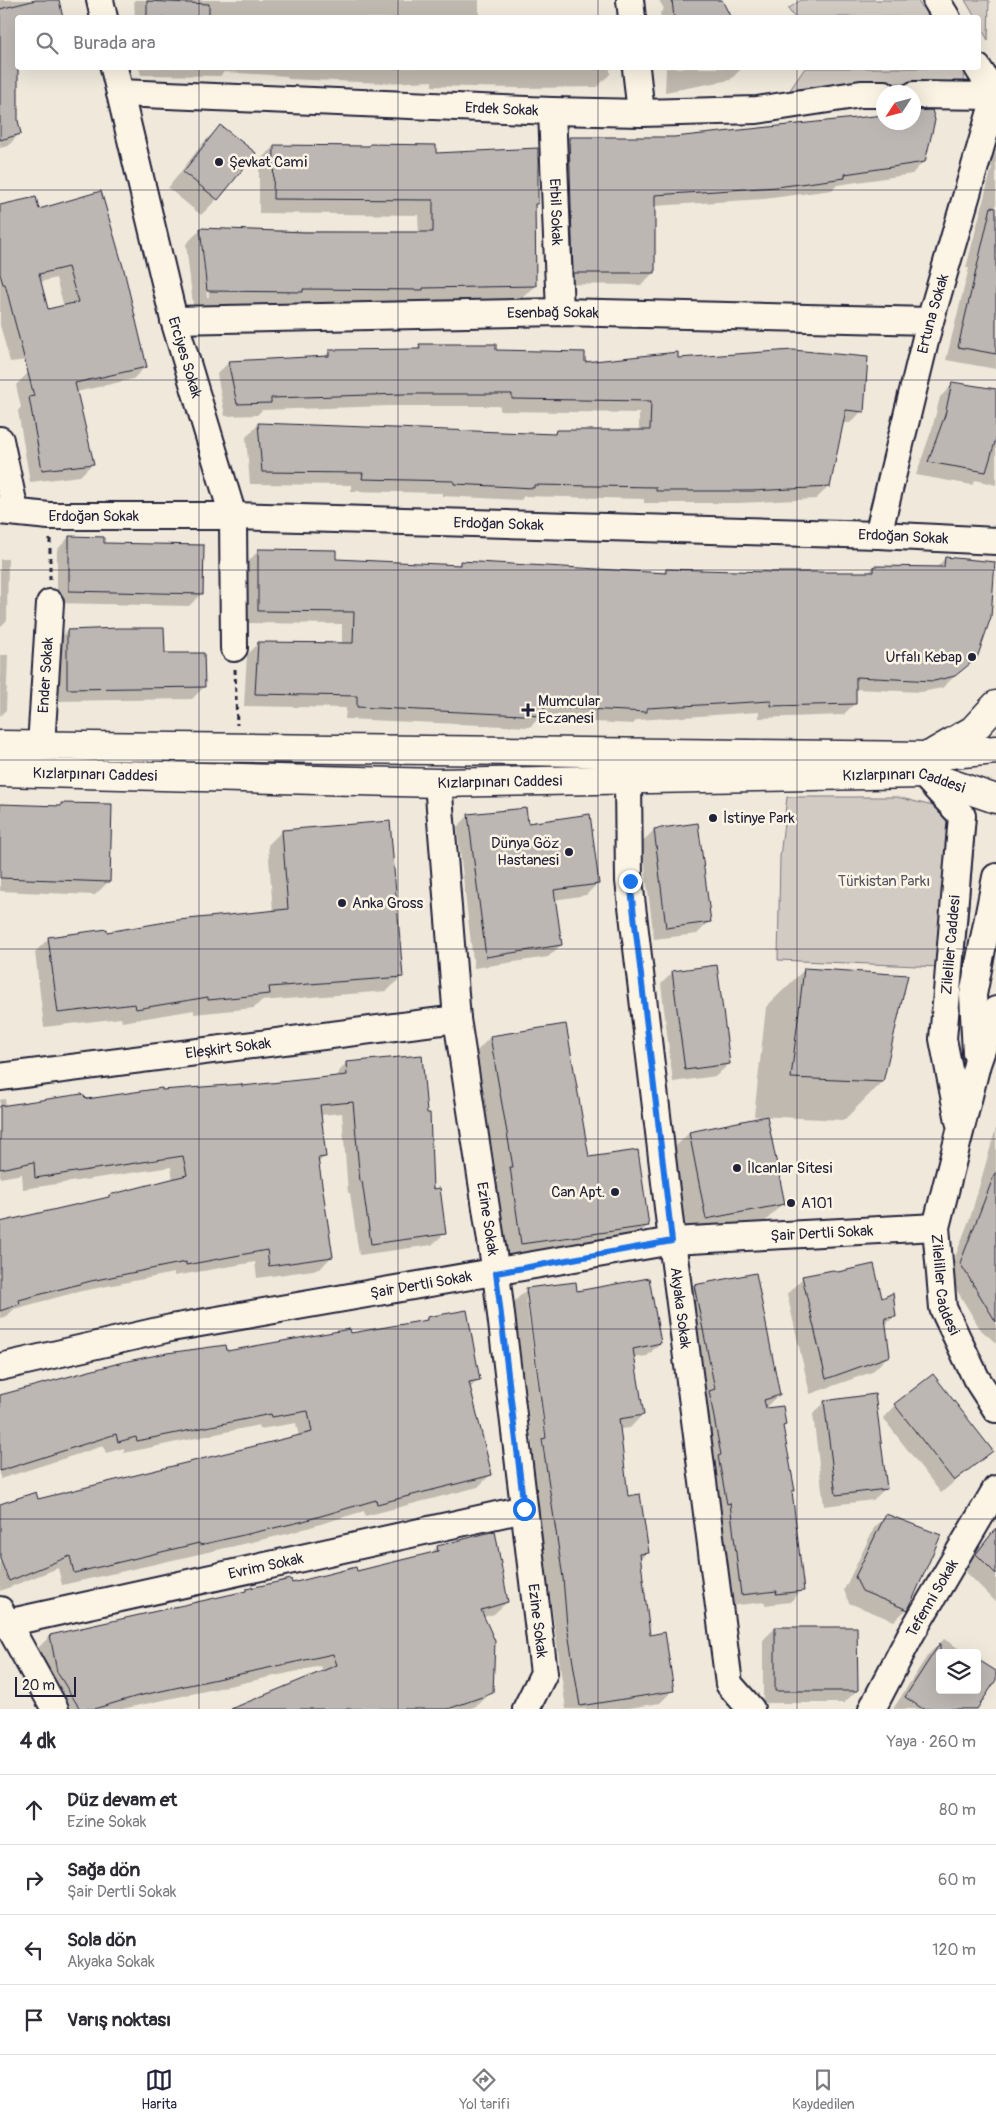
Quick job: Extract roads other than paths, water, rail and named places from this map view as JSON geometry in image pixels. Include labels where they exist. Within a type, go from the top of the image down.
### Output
[{"type":"main road","points":[[926,765],[973,730],[996,705]]},
{"type":"main road","name":"Kızlarpınarı Caddesi","points":[[0,746],[238,748],[926,765],[996,799]]},
{"type":"main road","name":"Kızlarpınarı Caddesi","points":[[0,772],[438,783],[628,780],[926,765],[996,750]]},
{"type":"street","points":[[100,0],[103,15]]},
{"type":"street","points":[[630,0],[632,15]]},
{"type":"street","points":[[936,0],[945,15]]},
{"type":"street","name":"Erciyes Sokak","points":[[114,70],[174,320],[233,516],[234,648]]},
{"type":"street","points":[[636,70],[641,113]]},
{"type":"street","points":[[979,70],[996,95]]},
{"type":"street","name":"Erdek Sokak","points":[[120,93],[641,113],[757,110],[860,94],[876,94]]},
{"type":"street","points":[[921,94],[996,95]]},
{"type":"street","name":"Ertuna Sokak","points":[[878,535],[930,321],[996,95]]},
{"type":"street","name":"Erbil Sokak","points":[[552,111],[560,312]]},
{"type":"street","name":"Esenbağ Sokak","points":[[174,320],[560,312],[930,321]]},
{"type":"street","points":[[0,440],[7,511]]},
{"type":"street","name":"Erdoğan Sokak","points":[[7,511],[49,516],[233,516],[878,535],[996,541]]},
{"type":"street","name":"Ender Sokak","points":[[41,746],[50,603]]},
{"type":"street","name":"Zileliler Caddesi","points":[[926,765],[962,816],[943,1039],[960,1128]]},
{"type":"street","name":"Akyaka Sokak","points":[[628,780],[630,881],[672,1241],[728,1684],[751,1709]]},
{"type":"street","name":"Ezine Sokak","points":[[438,783],[457,1019],[496,1273],[544,1673],[526,1709]]},
{"type":"street","points":[[986,1072],[973,995],[996,877]]},
{"type":"street","points":[[986,1072],[996,1010]]},
{"type":"street","name":"Eleşkirt Sokak","points":[[0,1077],[457,1019]]},
{"type":"street","points":[[986,1072],[996,1037]]},
{"type":"street","name":"Zileliller Caddesi","points":[[986,1072],[960,1128],[936,1227],[943,1308],[976,1378],[996,1410]]},
{"type":"street","name":"Şair Dertli Sokak","points":[[0,1367],[171,1328],[672,1241],[936,1227]]},
{"type":"street","name":"Tefenni Sokak","points":[[872,1709],[911,1634],[996,1489]]},
{"type":"street","name":"Evrim Sokak","points":[[4,1617],[524,1509]]},
{"type":"street","points":[[4,1617],[55,1709]]},
{"type":"place","name":"Şevkat Cami","points":[[219,162]]},
{"type":"place","name":"Urfalı Kebap","points":[[972,657]]},
{"type":"place","name":"Mumcular Eczanesi","points":[[528,710]]},
{"type":"place","name":"İstinye Park","points":[[713,818]]},
{"type":"place","name":"Dünya Göz Hastanesi","points":[[569,852]]},
{"type":"place","name":"Anka Gross","points":[[342,903]]},
{"type":"place","name":"İlcanlar Sitesi","points":[[737,1168]]},
{"type":"place","name":"Can Apt.","points":[[615,1192]]},
{"type":"place","name":"A101","points":[[791,1203]]},
{"type":"park label","name":"Türkistan Parkı","points":[[884,881]]}]
